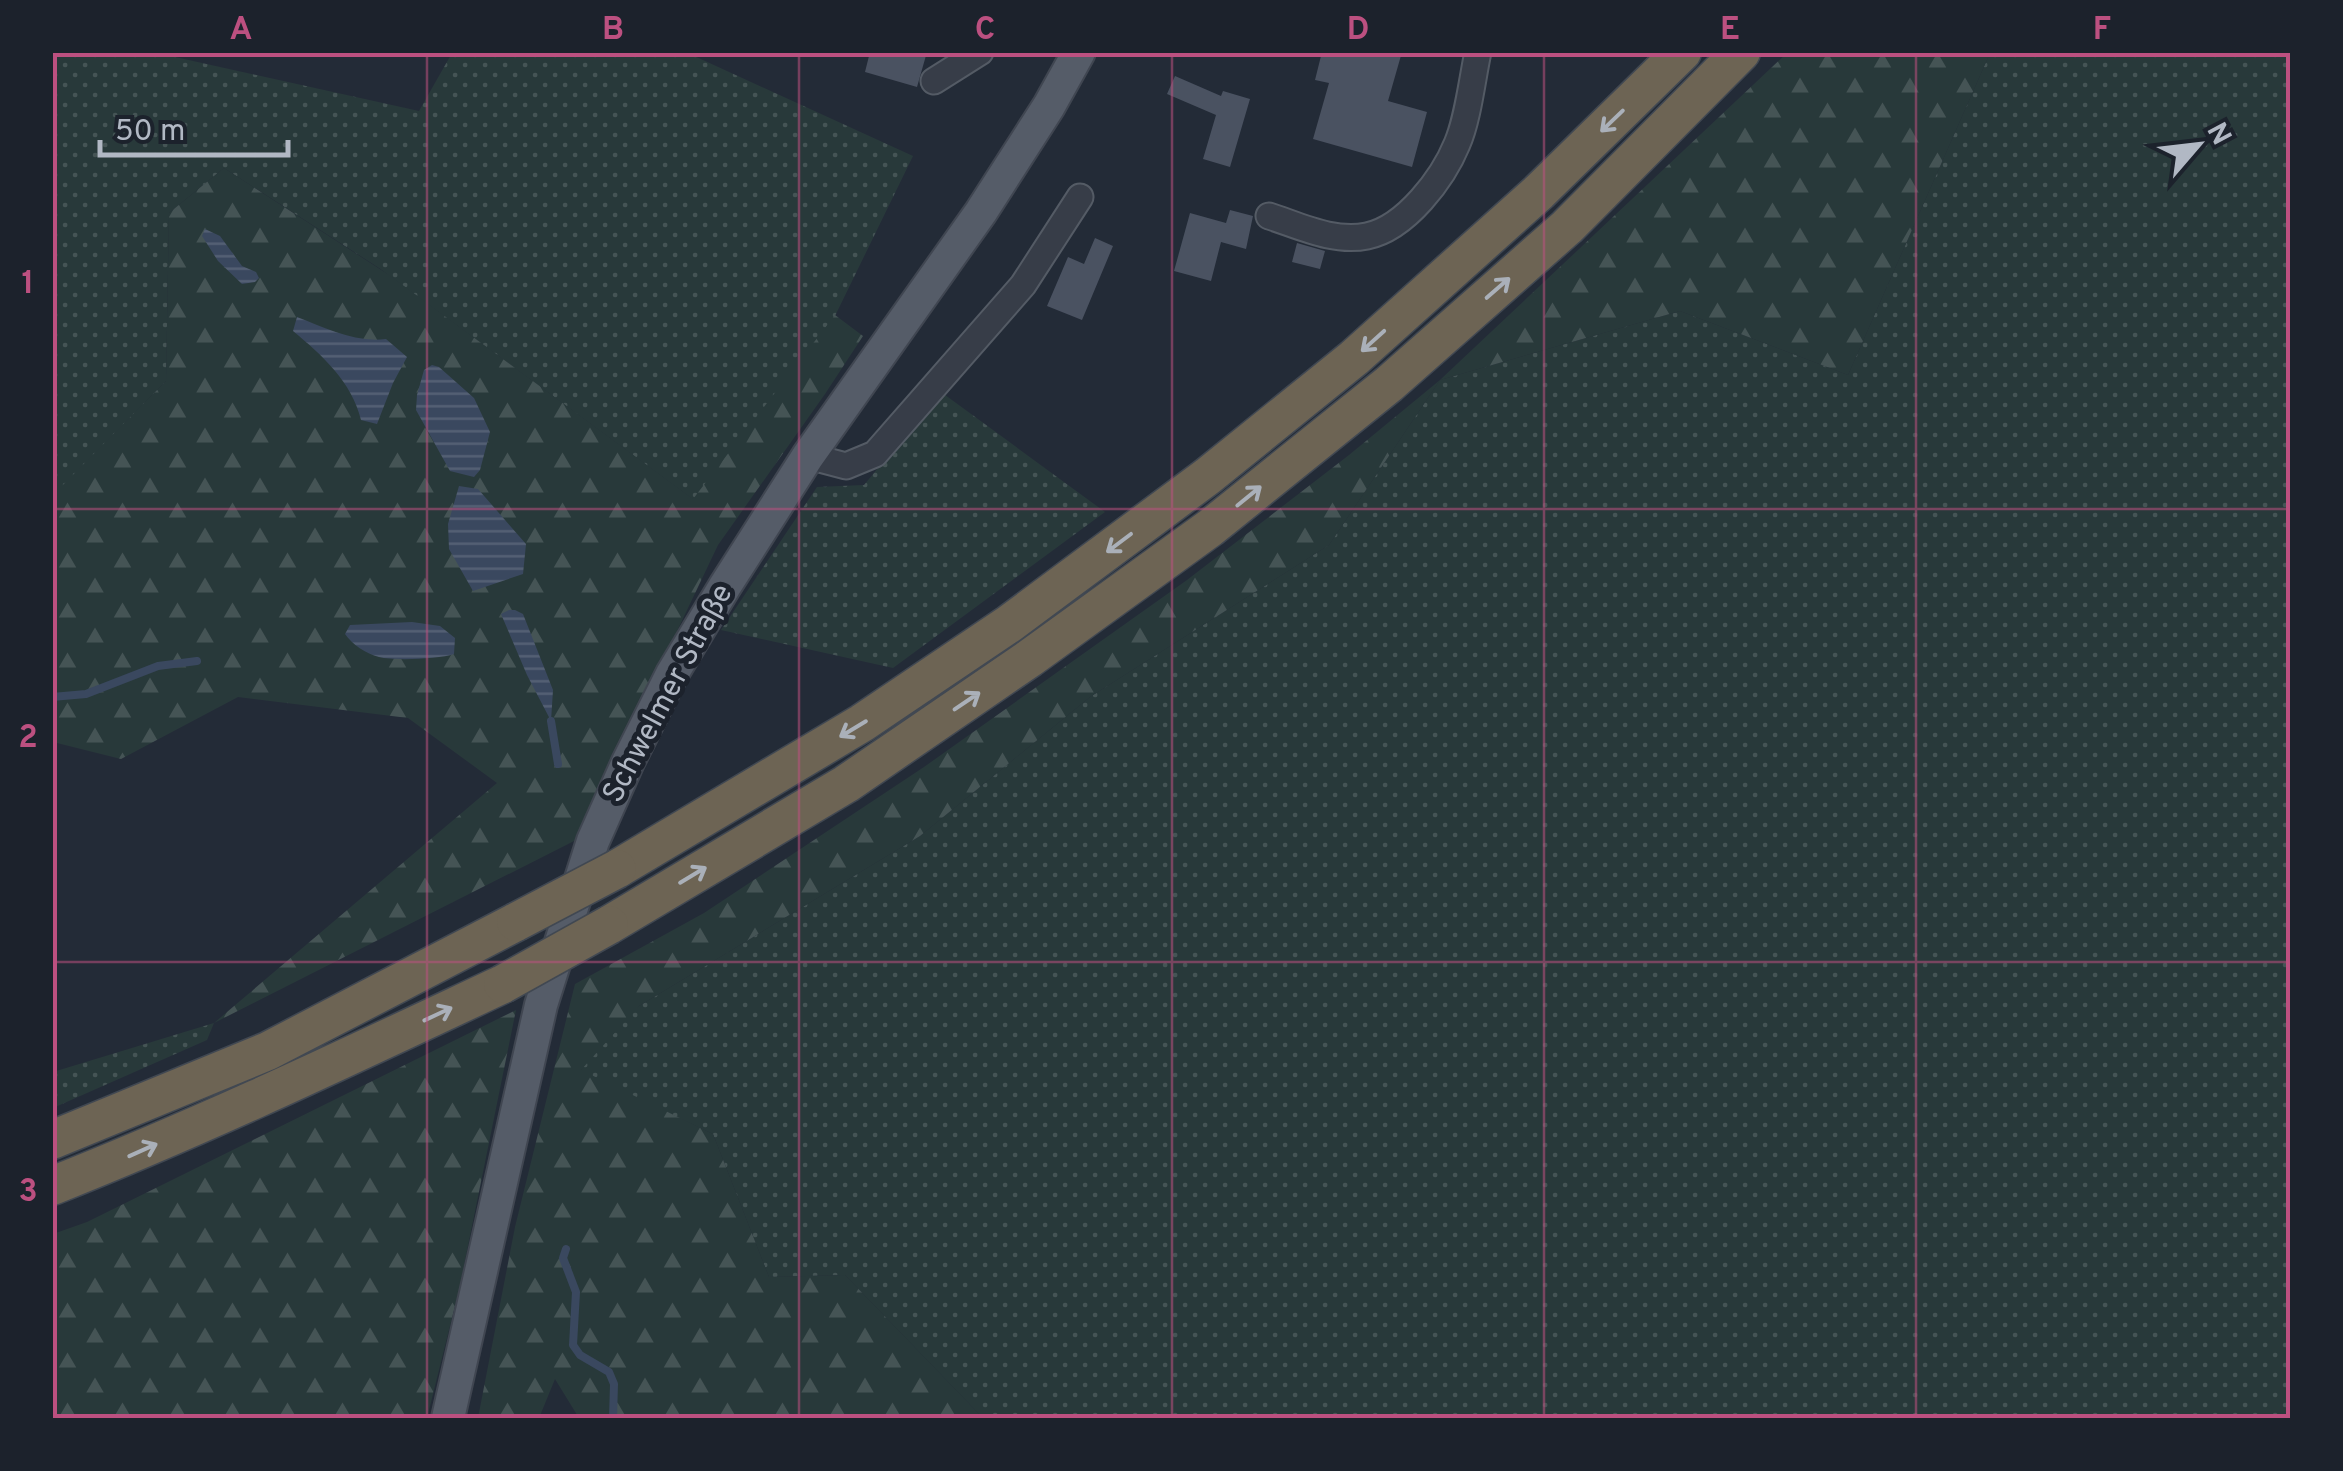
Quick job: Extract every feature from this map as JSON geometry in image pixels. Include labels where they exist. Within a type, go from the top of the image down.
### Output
[{"type":"highway","points":[[52,1140],[268,1051],[617,869],[862,723],[1009,624],[1208,476],[1354,358],[1540,192],[1682,52]]},
{"type":"highway","points":[[52,1186],[270,1094],[503,984],[609,926],[846,784],[1210,528],[1389,384],[1567,228],[1742,52]]},
{"type":"main road","name":"Schwelmer Straße","points":[[448,1418],[540,1006],[593,840],[628,762],[672,674],[725,586],[808,456],[982,212],[1079,52]]},
{"type":"lane","points":[[934,81],[980,52]]},
{"type":"lane","points":[[1269,216],[1330,236],[1368,236],[1404,218],[1438,180],[1459,141],[1478,52]]},
{"type":"lane","points":[[808,456],[846,466],[875,454],[1023,285],[1080,197]]},
{"type":"green space","points":[[53,53],[157,53],[419,111],[452,53],[692,53],[913,156],[835,316],[694,500],[379,268],[224,168],[169,213],[166,381],[53,496]]},
{"type":"green space","points":[[1787,53],[1990,53],[1848,375],[1680,311],[1440,380]]},
{"type":"green space","points":[[1990,53],[2290,53],[2290,1418],[983,1418],[845,1275],[769,1277],[713,1134],[580,1071],[618,1022],[639,1006],[920,836],[1090,697],[1329,545],[1440,380],[1680,311],[1848,375]]},
{"type":"green space","points":[[224,168],[389,275],[693,499],[835,315],[863,336],[718,545],[578,839],[214,1023],[497,783],[408,718],[238,697],[121,759],[53,742],[52,496],[166,381],[169,213]]},
{"type":"green space","points":[[1440,380],[1329,545],[1090,697],[920,836],[639,1006],[581,1070],[713,1134],[769,1277],[845,1275],[983,1418],[579,1418],[555,1379],[539,1418],[478,1418],[515,1227],[575,984],[704,913],[924,767],[1187,580]]},
{"type":"green space","points":[[941,392],[1105,512],[893,668],[721,630],[817,487],[864,485]]},
{"type":"green space","points":[[516,1010],[459,1290],[427,1418],[53,1418],[53,1234],[87,1222]]},
{"type":"green space","points":[[214,1023],[207,1040],[53,1108],[53,1072]]},
{"type":"water","points":[[205,229],[220,236],[242,266],[256,272],[259,278],[242,284],[218,261],[202,236]]},
{"type":"water","points":[[297,317],[352,337],[386,339],[407,357],[377,424],[361,420],[343,381],[293,331]]},
{"type":"water","points":[[432,365],[474,398],[490,432],[480,470],[474,477],[450,471],[416,410],[424,370]]},
{"type":"water","points":[[459,486],[478,489],[526,544],[523,574],[473,591],[449,549],[448,524]]},
{"type":"water","points":[[509,610],[523,614],[553,690],[551,721],[501,614]]},
{"type":"water","points":[[412,622],[440,626],[455,638],[454,654],[416,659],[379,657],[360,648],[345,634],[350,625]]},
{"type":"building","points":[[870,52],[927,52],[917,87],[865,72]]},
{"type":"building","points":[[1322,52],[1402,52],[1388,101],[1427,112],[1412,167],[1313,139],[1329,83],[1315,80]]},
{"type":"building","points":[[1175,76],[1221,96],[1223,91],[1250,99],[1230,167],[1203,159],[1216,115],[1167,94]]},
{"type":"building","points":[[1230,210],[1253,216],[1246,249],[1221,242],[1211,281],[1174,271],[1190,213],[1226,223]]},
{"type":"building","points":[[1095,238],[1113,246],[1082,320],[1047,306],[1068,257],[1084,264]]},
{"type":"building","points":[[1297,243],[1325,251],[1320,269],[1292,262]]},
{"type":"waterway","points":[[52,697],[86,694],[158,666],[197,661]]},
{"type":"waterway","points":[[551,721],[558,764]]},
{"type":"waterway","points":[[566,1249],[563,1258],[576,1292],[573,1345],[580,1355],[609,1372],[614,1384],[613,1418]]}]
